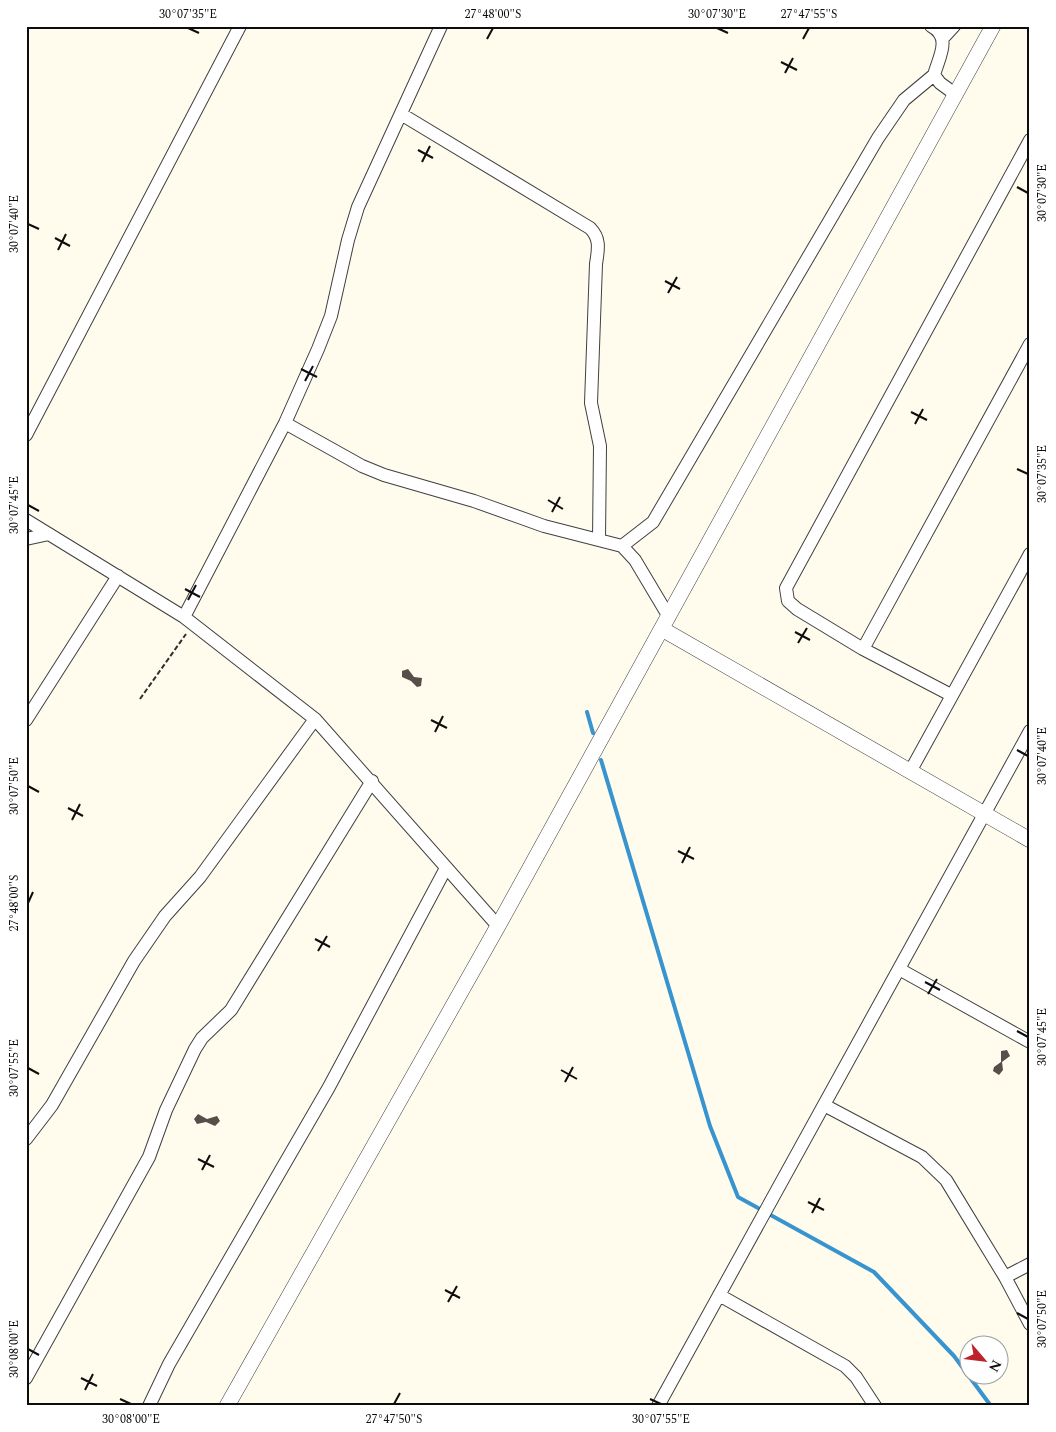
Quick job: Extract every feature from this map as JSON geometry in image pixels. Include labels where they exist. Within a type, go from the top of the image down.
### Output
[{"type":"street","points":[[26,434],[240,26]]},
{"type":"street","points":[[188,620],[285,422],[331,316],[348,240],[358,207],[441,26]]},
{"type":"street","points":[[622,546],[653,522],[878,138],[904,100],[934,75],[944,45],[940,33],[931,26]]},
{"type":"street","points":[[943,38],[954,26]]},
{"type":"street","points":[[228,1406],[666,623],[993,26]]},
{"type":"street","points":[[934,75],[940,83],[955,94]]},
{"type":"street","points":[[401,114],[590,228],[596,234],[598,249],[591,403],[600,446],[599,539]]},
{"type":"street","points":[[951,695],[863,649],[793,607],[788,601],[786,588],[1030,140]]},
{"type":"street","points":[[863,649],[1030,344]]},
{"type":"street","points":[[285,422],[362,466],[384,475],[474,501],[544,526],[622,546],[635,560],[666,623],[984,815],[1030,840]]},
{"type":"street","points":[[26,520],[188,620],[315,719],[372,781],[498,926]]},
{"type":"street","points":[[26,539],[50,534]]},
{"type":"street","points":[[911,770],[1030,554]]},
{"type":"street","points":[[26,720],[118,576]]},
{"type":"street","points":[[26,1139],[52,1105],[134,961],[166,916],[200,877],[315,719]]},
{"type":"street","points":[[658,1406],[1030,731]]},
{"type":"street","points":[[26,1378],[149,1157],[166,1110],[195,1049],[202,1038],[231,1010],[372,781]]},
{"type":"street","points":[[149,1406],[169,1364],[328,1087],[446,868]]},
{"type":"street","points":[[900,969],[1030,1042]]},
{"type":"street","points":[[824,1105],[922,1158],[933,1166],[946,1180],[1005,1278],[1030,1324]]},
{"type":"street","points":[[1005,1278],[1030,1264]]},
{"type":"street","points":[[718,1295],[845,1366],[856,1377],[875,1406]]},
{"type":"path","points":[[140,699],[188,620]]},
{"type":"building","points":[[408,669],[414,677],[422,678],[421,686],[417,687],[411,681],[402,677],[402,671]]},
{"type":"building","points":[[1007,1050],[1010,1056],[1002,1062],[1003,1070],[999,1075],[993,1071],[994,1067],[1001,1062],[1001,1051]]},
{"type":"building","points":[[198,1114],[207,1119],[217,1116],[220,1121],[215,1126],[206,1122],[197,1124],[194,1119]]},
{"type":"waterway","points":[[587,712],[593,733]]},
{"type":"waterway","points":[[601,760],[710,1126],[738,1197],[874,1272],[954,1356],[991,1406]]}]
